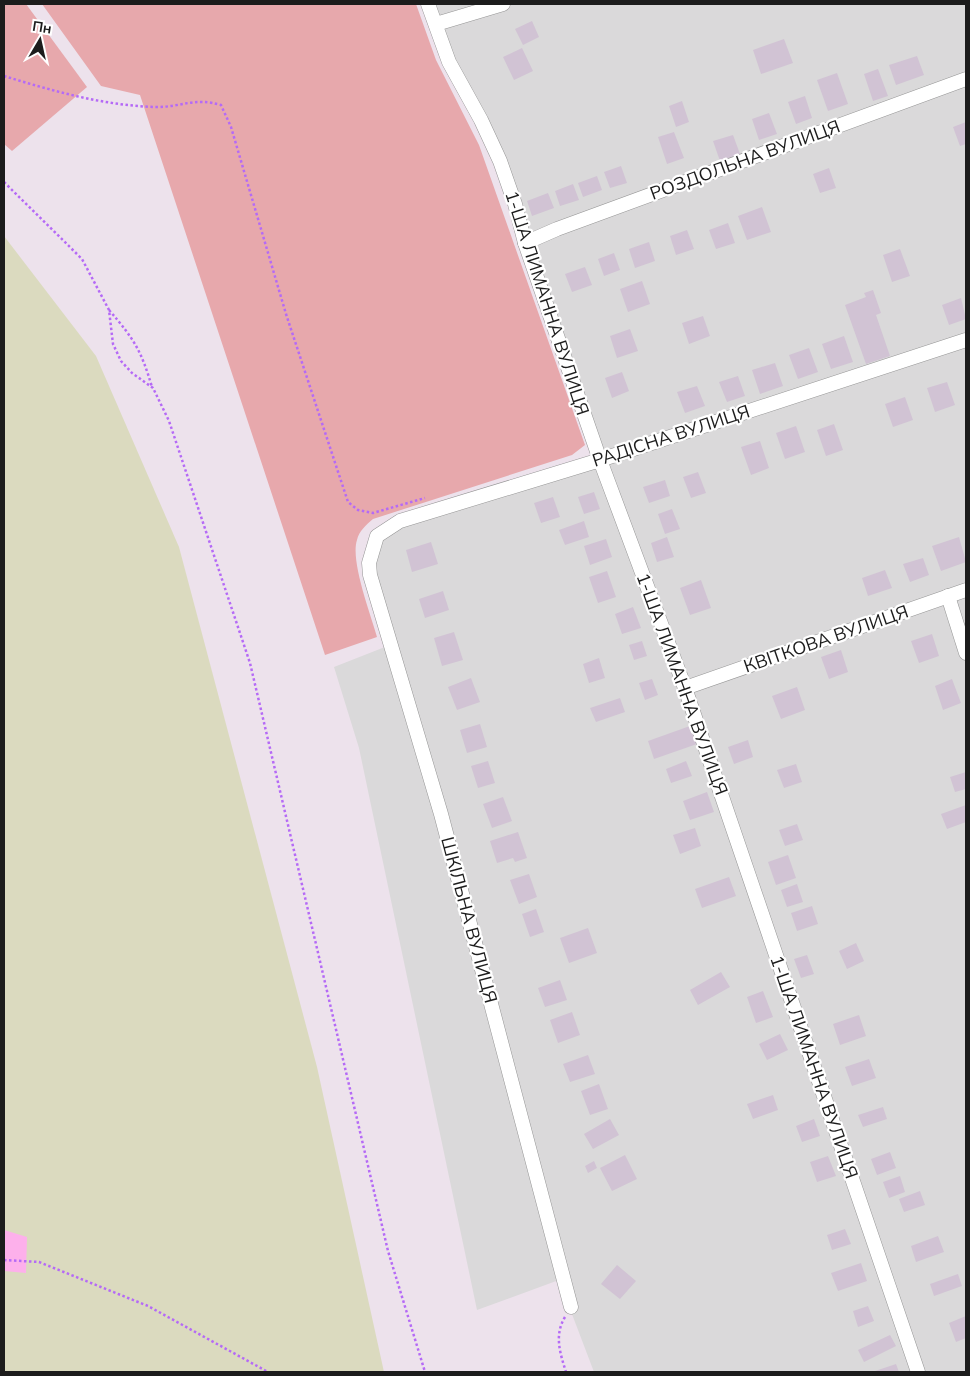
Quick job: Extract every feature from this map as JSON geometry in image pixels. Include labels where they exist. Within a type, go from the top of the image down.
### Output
[{"type":"street","name":"1-ША ЛИМАННА ВУЛИЦЯ","points":[[428,4],[449,62],[481,120],[500,161],[515,204],[525,243],[600,460],[685,688],[918,1372]]},
{"type":"street","points":[[436,24],[503,4]]},
{"type":"street","name":"РОЗДОЛЬНА ВУЛИЦЯ","points":[[525,243],[557,229],[966,80]]},
{"type":"street","name":"РАДІСНА ВУЛИЦЯ","points":[[378,536],[400,521],[600,460],[966,340]]},
{"type":"street","name":"ШКІЛЬНА ВУЛИЦЯ","points":[[378,536],[369,563],[370,575],[441,814],[571,1307]]},
{"type":"street","name":"КВІТКОВА ВУЛИЦЯ","points":[[685,688],[966,590]]},
{"type":"street","points":[[948,596],[966,653]]},
{"type":"path","points":[[4,76],[41,88],[118,104],[159,107],[188,101],[208,101],[221,105],[231,127],[286,314],[348,502],[358,510],[374,513],[430,497]]},
{"type":"path","points":[[4,182],[82,259],[109,310],[130,333],[141,351],[153,388],[169,421],[250,663],[388,1251],[423,1371]]},
{"type":"path","points":[[109,310],[113,344],[121,361],[132,374],[153,388]]},
{"type":"path","points":[[4,1260],[40,1262],[148,1306],[268,1372]]},
{"type":"path","points":[[566,1372],[559,1349],[558,1332],[571,1307]]},
{"type":"shaded area","points":[[4,4],[26,4],[87,87],[12,151],[4,144]]},
{"type":"shaded area","points":[[42,4],[416,4],[436,60],[479,145],[585,445],[572,455],[373,519],[361,531],[358,537],[356,561],[377,637],[325,655],[140,95],[101,86]]},
{"type":"shaded area","points":[[428,4],[966,4],[966,1372],[594,1372],[559,1280],[477,1310],[359,748],[334,667],[390,645],[374,590],[377,536],[600,460],[515,204]]},
{"type":"green space","points":[[4,236],[96,356],[179,547],[317,1067],[384,1372],[4,1372]]},
{"type":"sand","points":[[4,1230],[27,1237],[26,1273],[4,1271]]},
{"type":"building","points":[[532,21],[539,37],[523,45],[515,29]]},
{"type":"building","points":[[784,39],[793,63],[761,74],[753,50]]},
{"type":"building","points":[[522,48],[533,71],[514,80],[503,57]]},
{"type":"building","points":[[917,56],[924,75],[896,85],[889,65]]},
{"type":"building","points":[[878,69],[888,96],[873,101],[864,74]]},
{"type":"building","points":[[837,73],[848,104],[828,111],[817,80]]},
{"type":"building","points":[[805,96],[812,118],[796,124],[788,102]]},
{"type":"building","points":[[682,101],[689,122],[676,127],[669,106]]},
{"type":"building","points":[[769,113],[777,134],[759,140],[752,119]]},
{"type":"building","points":[[966,122],[966,144],[960,146],[953,127]]},
{"type":"building","points":[[674,132],[684,158],[667,164],[658,137]]},
{"type":"building","points":[[733,135],[740,154],[720,161],[713,141]]},
{"type":"building","points":[[621,166],[627,183],[610,188],[604,172]]},
{"type":"building","points":[[829,168],[836,188],[820,193],[813,174]]},
{"type":"building","points":[[597,176],[602,190],[583,197],[578,183]]},
{"type":"building","points":[[573,184],[579,200],[560,206],[555,191]]},
{"type":"building","points":[[548,193],[554,208],[532,216],[527,201]]},
{"type":"building","points":[[762,207],[771,232],[747,240],[738,216]]},
{"type":"building","points":[[728,223],[735,243],[716,249],[709,230]]},
{"type":"building","points":[[687,230],[694,249],[676,255],[670,236]]},
{"type":"building","points":[[649,242],[655,261],[635,268],[629,249]]},
{"type":"building","points":[[900,249],[910,276],[892,282],[883,255]]},
{"type":"building","points":[[614,253],[620,270],[604,276],[598,259]]},
{"type":"building","points":[[585,267],[592,285],[572,292],[565,274]]},
{"type":"building","points":[[642,281],[650,304],[628,312],[620,289]]},
{"type":"building","points":[[873,290],[881,313],[876,315],[890,356],[866,364],[845,305],[866,297],[864,293]]},
{"type":"building","points":[[961,298],[966,319],[949,325],[942,305]]},
{"type":"building","points":[[703,316],[710,336],[689,344],[682,323]]},
{"type":"building","points":[[630,329],[638,351],[617,358],[610,336]]},
{"type":"building","points":[[844,336],[853,362],[831,369],[822,344]]},
{"type":"building","points":[[809,348],[818,372],[798,379],[789,355]]},
{"type":"building","points":[[775,363],[783,386],[760,394],[752,370]]},
{"type":"building","points":[[622,372],[629,391],[612,398],[605,378]]},
{"type":"building","points":[[738,376],[745,396],[727,402],[719,382]]},
{"type":"building","points":[[947,382],[955,405],[935,412],[927,388]]},
{"type":"building","points":[[697,386],[705,406],[685,413],[677,392]]},
{"type":"building","points":[[905,397],[913,420],[893,427],[885,404]]},
{"type":"building","points":[[834,424],[843,450],[826,456],[817,430]]},
{"type":"building","points":[[796,426],[805,452],[785,459],[776,433]]},
{"type":"building","points":[[760,441],[769,468],[751,475],[741,447]]},
{"type":"building","points":[[698,472],[706,493],[691,498],[683,477]]},
{"type":"building","points":[[665,480],[670,496],[649,503],[643,487]]},
{"type":"building","points":[[594,492],[600,509],[584,514],[578,497]]},
{"type":"building","points":[[553,497],[560,517],[541,523],[534,503]]},
{"type":"building","points":[[672,509],[680,529],[665,534],[658,514]]},
{"type":"building","points":[[584,521],[589,537],[565,545],[559,530]]},
{"type":"building","points":[[667,537],[674,557],[657,562],[651,543]]},
{"type":"building","points":[[959,537],[966,562],[941,571],[932,546]]},
{"type":"building","points":[[606,539],[612,557],[590,565],[584,546]]},
{"type":"building","points":[[431,542],[438,564],[412,572],[406,550]]},
{"type":"building","points":[[923,558],[929,575],[910,582],[903,564]]},
{"type":"building","points":[[885,570],[892,588],[868,596],[862,578]]},
{"type":"building","points":[[607,571],[616,597],[598,603],[589,577]]},
{"type":"building","points":[[701,580],[711,608],[690,615],[680,588]]},
{"type":"building","points":[[443,591],[449,610],[425,618],[419,599]]},
{"type":"building","points":[[633,607],[641,628],[622,634],[615,614]]},
{"type":"building","points":[[454,632],[463,660],[442,666],[434,638]]},
{"type":"building","points":[[932,634],[939,656],[919,663],[911,641]]},
{"type":"building","points":[[642,641],[647,656],[634,660],[629,645]]},
{"type":"building","points":[[841,650],[848,672],[829,679],[821,657]]},
{"type":"building","points":[[599,658],[605,678],[589,683],[583,664]]},
{"type":"building","points":[[471,678],[480,702],[457,710],[448,687]]},
{"type":"building","points":[[652,679],[658,695],[645,700],[639,683]]},
{"type":"building","points":[[952,679],[961,703],[943,710],[935,686]]},
{"type":"building","points":[[797,687],[805,710],[781,719],[772,696]]},
{"type":"building","points":[[620,698],[625,712],[596,722],[590,708]]},
{"type":"building","points":[[480,724],[487,747],[467,753],[460,730]]},
{"type":"building","points":[[690,726],[697,744],[654,759],[648,741]]},
{"type":"building","points":[[748,740],[753,757],[734,764],[728,747]]},
{"type":"building","points":[[488,761],[495,783],[478,788],[471,766]]},
{"type":"building","points":[[686,761],[692,776],[671,783],[666,769]]},
{"type":"building","points":[[796,764],[802,782],[784,788],[777,770]]},
{"type":"building","points":[[966,772],[966,789],[955,792],[950,777]]},
{"type":"building","points":[[707,792],[714,812],[690,820],[683,801]]},
{"type":"building","points":[[503,797],[512,821],[492,828],[483,804]]},
{"type":"building","points":[[966,805],[966,822],[947,829],[941,814]]},
{"type":"building","points":[[797,824],[803,840],[785,846],[779,830]]},
{"type":"building","points":[[695,828],[701,846],[680,854],[673,835]]},
{"type":"building","points":[[518,832],[527,858],[515,862],[513,858],[497,863],[490,841]]},
{"type":"building","points":[[788,855],[796,878],[776,885],[768,862]]},
{"type":"building","points":[[529,874],[537,897],[519,904],[510,880]]},
{"type":"building","points":[[729,877],[736,896],[702,908],[695,889]]},
{"type":"building","points":[[797,884],[803,902],[787,907],[781,890]]},
{"type":"building","points":[[812,906],[818,924],[797,931],[791,913]]},
{"type":"building","points":[[536,909],[544,932],[530,937],[522,914]]},
{"type":"building","points":[[588,928],[597,953],[569,963],[560,938]]},
{"type":"building","points":[[856,943],[864,961],[847,969],[839,951]]},
{"type":"building","points":[[807,955],[814,974],[801,978],[794,959]]},
{"type":"building","points":[[721,972],[730,987],[698,1005],[690,990]]},
{"type":"building","points":[[560,980],[567,1000],[545,1007],[538,988]]},
{"type":"building","points":[[763,991],[773,1017],[756,1023],[747,997]]},
{"type":"building","points":[[572,1012],[580,1035],[558,1043],[550,1020]]},
{"type":"building","points":[[859,1015],[866,1036],[840,1045],[833,1024]]},
{"type":"building","points":[[780,1034],[788,1050],[767,1060],[759,1044]]},
{"type":"building","points":[[588,1055],[595,1074],[570,1082],[563,1064]]},
{"type":"building","points":[[869,1059],[876,1078],[852,1086],[845,1067]]},
{"type":"building","points":[[599,1084],[608,1109],[590,1115],[581,1091]]},
{"type":"building","points":[[773,1095],[778,1110],[753,1119],[747,1104]]},
{"type":"building","points":[[883,1107],[887,1119],[863,1127],[858,1115]]},
{"type":"building","points":[[610,1119],[619,1135],[593,1149],[584,1134]]},
{"type":"building","points":[[814,1119],[820,1136],[802,1142],[796,1126]]},
{"type":"building","points":[[890,1152],[896,1168],[877,1175],[871,1159]]},
{"type":"building","points":[[625,1155],[637,1179],[612,1191],[600,1168]]},
{"type":"building","points":[[828,1156],[836,1176],[817,1182],[810,1162]]},
{"type":"building","points":[[594,1161],[597,1168],[588,1173],[585,1166]]},
{"type":"building","points":[[900,1176],[905,1192],[889,1198],[883,1182]]},
{"type":"building","points":[[920,1191],[925,1205],[904,1212],[899,1199]]},
{"type":"building","points":[[845,1229],[851,1244],[832,1250],[827,1235]]},
{"type":"building","points":[[938,1236],[944,1252],[916,1262],[911,1246]]},
{"type":"building","points":[[861,1263],[867,1281],[838,1291],[831,1273]]},
{"type":"building","points":[[617,1265],[636,1281],[620,1299],[601,1284]]},
{"type":"building","points":[[958,1274],[962,1286],[934,1296],[930,1284]]},
{"type":"building","points":[[868,1306],[874,1321],[858,1327],[853,1311]]},
{"type":"building","points":[[966,1316],[966,1338],[956,1342],[949,1323]]},
{"type":"building","points":[[890,1335],[896,1346],[864,1362],[858,1350]]},
{"type":"building","points":[[896,1364],[899,1372],[872,1372]]}]
